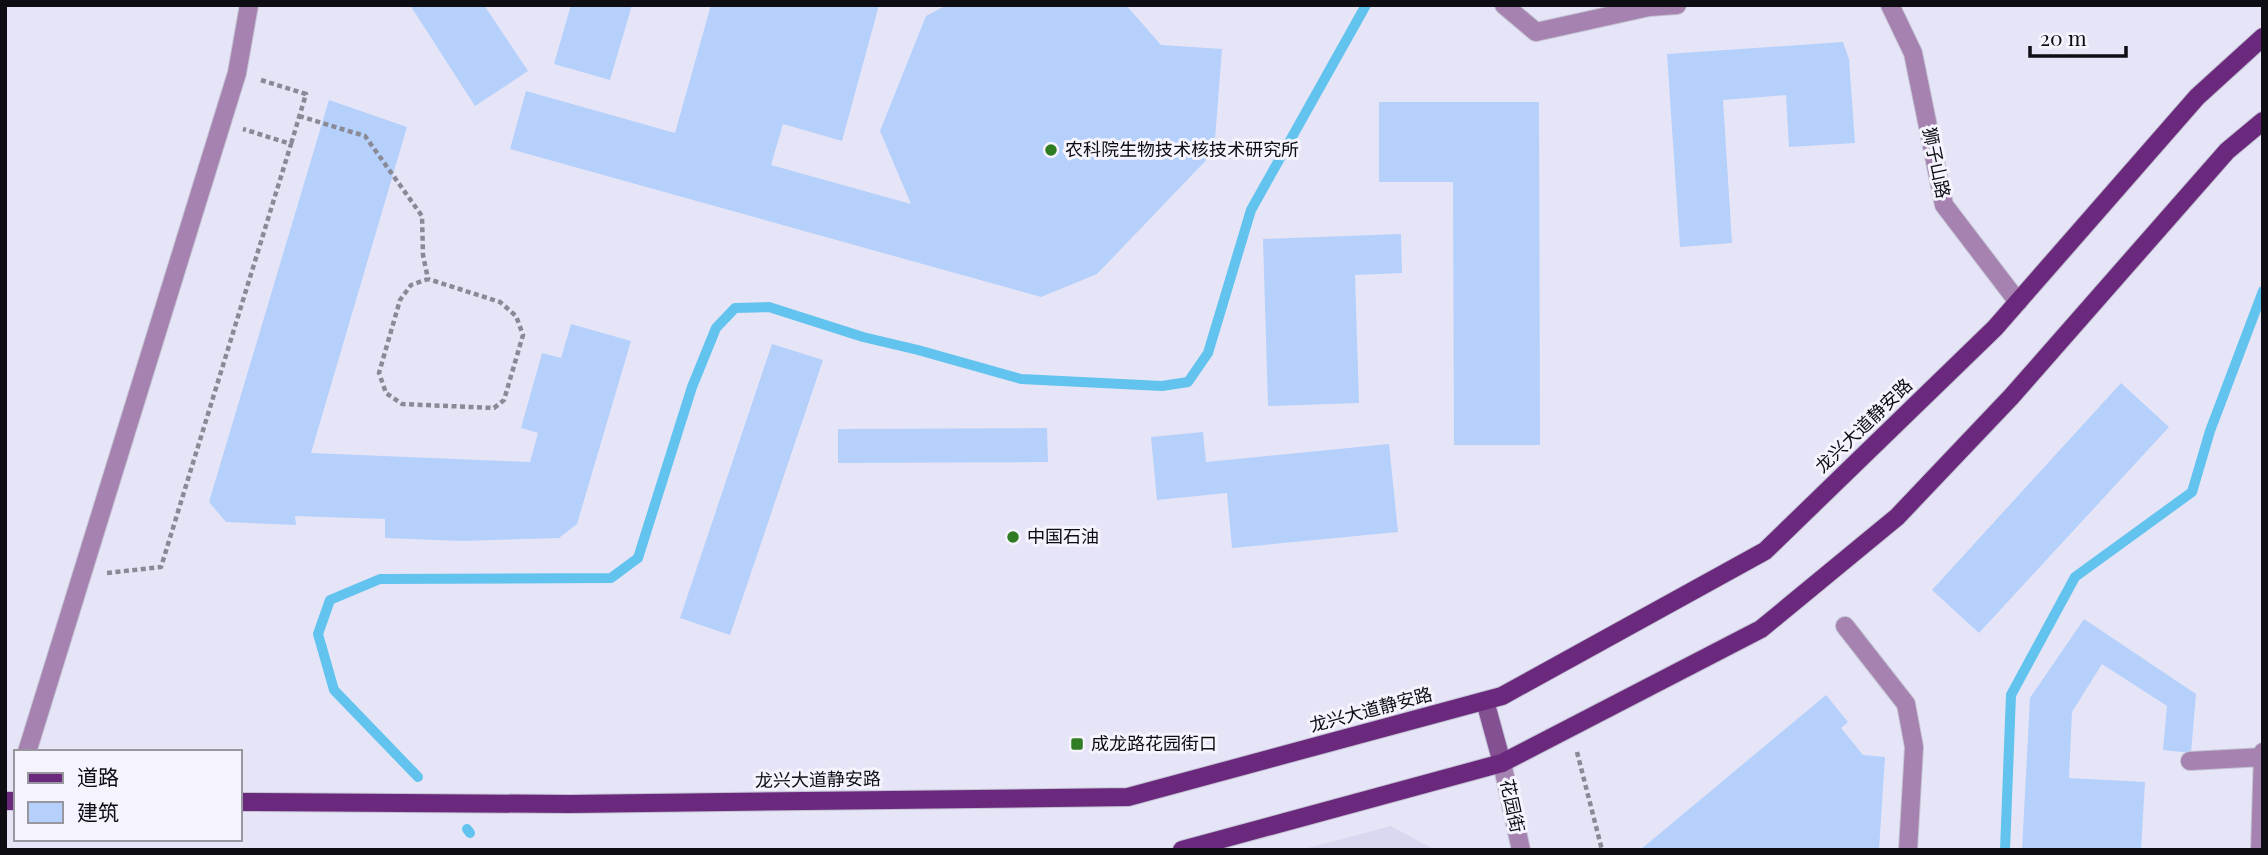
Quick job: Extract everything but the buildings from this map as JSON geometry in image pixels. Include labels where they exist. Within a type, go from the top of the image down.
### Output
[{"type":"main road","name":"龙兴大道静安路","points":[[242,802],[570,804],[1128,797],[1502,696],[1765,551],[1995,328],[2197,97],[2263,37]]},
{"type":"main road","points":[[1182,850],[1502,763],[1761,629],[1897,517],[2011,397],[2227,151],[2263,121]]},
{"type":"street","points":[[28,750],[237,73],[249,5]]},
{"type":"street","points":[[1504,5],[1536,32],[1649,7],[1677,5]]},
{"type":"street","name":"狮子山路","points":[[1890,5],[1913,53],[1944,205],[2018,302]]},
{"type":"street","points":[[1845,626],[1906,704],[1914,747],[1908,850]]},
{"type":"street","points":[[1485,701],[1502,763]]},
{"type":"street","points":[[2190,761],[2263,754],[2260,850]]},
{"type":"street","name":"花园街","points":[[1502,763],[1521,850]]},
{"type":"path","points":[[82,575],[161,567],[306,94],[237,73]]},
{"type":"path","points":[[299,116],[365,136],[422,216],[423,255],[428,279]]},
{"type":"path","points":[[221,122],[291,144]]},
{"type":"path","points":[[428,279],[500,302],[516,316],[523,335],[504,400],[494,408],[402,404],[386,393],[379,373],[400,300],[411,285],[428,279]]},
{"type":"path","points":[[1570,728],[1602,850]]},
{"type":"shaded area","points":[[1391,826],[1435,850],[1300,850]]},
{"type":"waterway","points":[[418,777],[334,690],[318,634],[330,600],[380,579],[611,578],[638,558],[692,387],[716,328],[735,308],[769,307],[863,337],[1021,379],[1162,386],[1188,382],[1208,353],[1251,210],[1366,5]]},
{"type":"waterway","points":[[2005,850],[2011,695],[2075,577],[2192,492],[2210,431],[2263,291]]},
{"type":"waterway","points":[[467,829],[470,833]]},
{"type":"place","name":"农科院生物技术核技术研究所","points":[[1051,150]]},
{"type":"place","name":"中国石油","points":[[1013,537]]},
{"type":"place","name":"成龙路花园街口","points":[[1077,744]]}]
